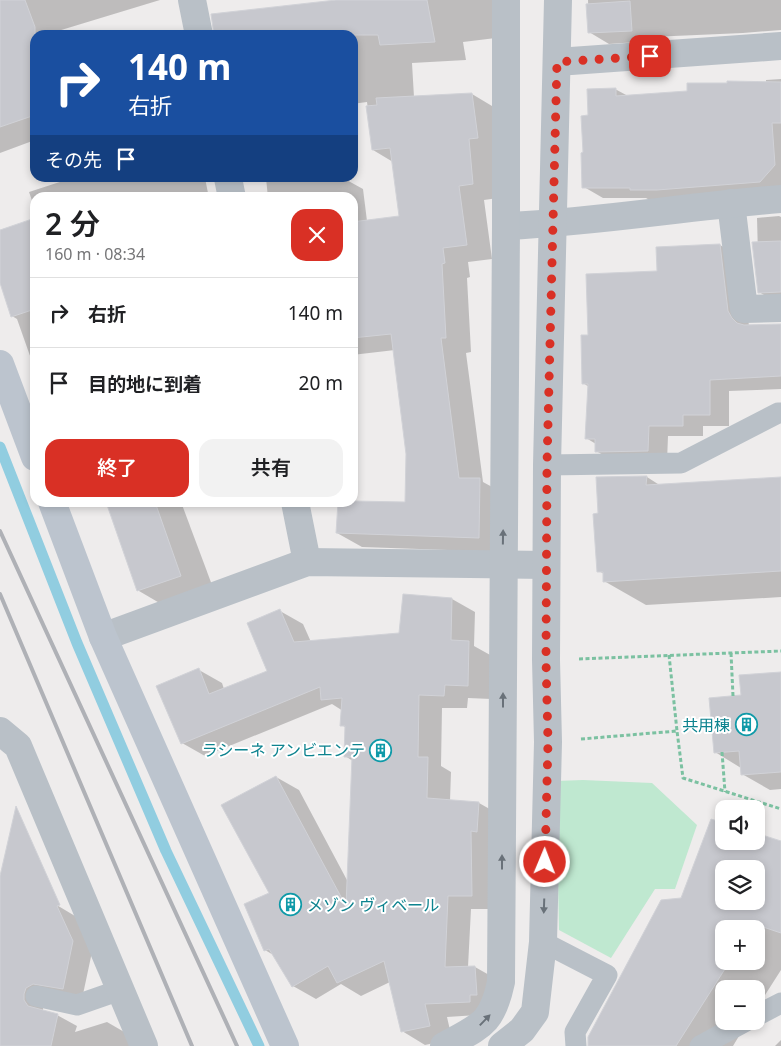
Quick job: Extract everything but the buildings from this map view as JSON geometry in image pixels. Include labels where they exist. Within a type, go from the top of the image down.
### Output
[{"type":"street","points":[[192,0],[198,30]]},
{"type":"street","points":[[444,1046],[478,1027],[489,1017],[496,1003],[501,982],[506,0]]},
{"type":"street","points":[[502,1046],[522,1030],[535,1012],[543,942],[548,742],[546,660],[547,464],[558,0]]},
{"type":"street","points":[[557,62],[781,46]]},
{"type":"street","points":[[506,226],[553,224],[781,199]]},
{"type":"street","points":[[731,203],[744,309],[781,308]]},
{"type":"street","points":[[0,364],[30,444]]},
{"type":"street","points":[[54,507],[103,637],[284,1046]]},
{"type":"street","points":[[296,507],[307,562]]},
{"type":"street","points":[[103,637],[307,562],[546,566]]},
{"type":"street","points":[[0,731],[18,746],[144,1046]]},
{"type":"lane","points":[[547,464],[681,463],[781,413]]},
{"type":"lane","points":[[543,942],[607,975],[575,1032],[576,1046]]},
{"type":"lane","points":[[36,996],[77,1006],[120,990]]},
{"type":"lane","points":[[765,1011],[781,1003]]},
{"type":"lane","points":[[700,1046],[729,1030]]},
{"type":"path","points":[[546,660],[781,651]]},
{"type":"path","points":[[731,653],[733,696]]},
{"type":"path","points":[[669,655],[684,778],[781,809]]},
{"type":"path","points":[[548,742],[677,730]]},
{"type":"path","points":[[722,752],[725,792]]},
{"type":"green space","points":[[583,780],[652,783],[697,825],[675,889],[655,889],[611,958],[559,930],[556,781]]},
{"type":"waterway","points":[[0,447],[77,643],[166,851],[259,1046]]},
{"type":"railway","points":[[0,531],[237,1046]]},
{"type":"railway","points":[[0,594],[192,1046]]},
{"type":"place","name":"共用棟","points":[[746,725]]},
{"type":"place","name":"ラシーネ アンビエンテ","points":[[381,750]]},
{"type":"place","name":"メゾン ヴィベール","points":[[291,905]]},
{"type":"route","points":[[545,862],[548,742],[546,660],[547,464],[557,62],[650,56]]}]
